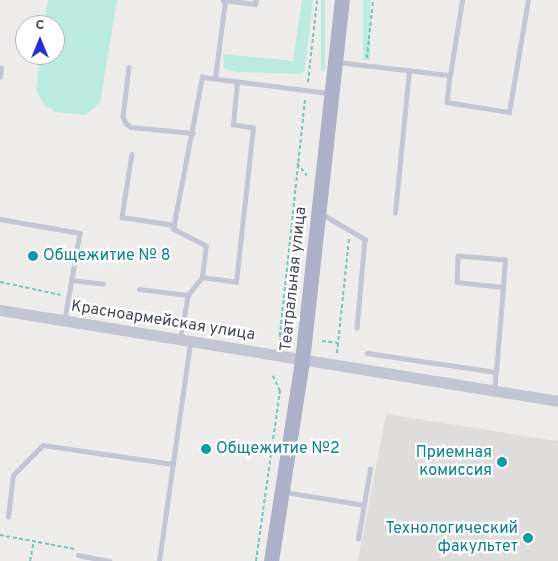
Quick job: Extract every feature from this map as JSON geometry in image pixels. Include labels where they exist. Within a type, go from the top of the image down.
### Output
[{"type":"main road","name":"Театральная улица","points":[[269,561],[302,361],[342,0]]},
{"type":"street","name":"Красноармейская улица","points":[[0,310],[302,361],[558,401]]},
{"type":"lane","points":[[215,78],[223,0],[256,4],[256,0]]},
{"type":"lane","points":[[462,0],[450,75],[448,102],[509,112],[528,0]]},
{"type":"lane","points":[[335,62],[450,75]]},
{"type":"lane","points":[[0,77],[1,68]]},
{"type":"lane","points":[[129,68],[123,117],[126,123],[131,127],[193,133]]},
{"type":"lane","points":[[395,213],[409,71]]},
{"type":"lane","points":[[159,561],[172,464],[188,295],[202,277],[206,246],[173,229],[193,133],[202,77],[331,94]]},
{"type":"lane","points":[[202,277],[236,282],[253,128],[233,125],[237,82]]},
{"type":"lane","points":[[132,154],[122,217],[174,224]]},
{"type":"lane","points":[[318,212],[365,239],[357,328]]},
{"type":"lane","points":[[0,219],[80,233],[64,321]]},
{"type":"lane","points":[[495,391],[496,372],[503,287],[505,260],[458,256],[457,282],[503,287]]},
{"type":"lane","points":[[72,280],[103,284]]},
{"type":"lane","points":[[138,289],[188,295]]},
{"type":"lane","points":[[367,353],[496,372]]},
{"type":"lane","points":[[8,517],[13,476],[43,445],[172,464]]},
{"type":"lane","points":[[358,538],[370,469]]},
{"type":"lane","points":[[282,491],[364,505]]},
{"type":"lane","points":[[78,555],[109,561]]},
{"type":"path","points":[[278,349],[297,163],[317,0]]},
{"type":"path","points":[[366,66],[373,0]]},
{"type":"path","points":[[297,163],[307,176]]},
{"type":"path","points":[[322,341],[339,342],[349,231]]},
{"type":"path","points":[[0,282],[69,296]]},
{"type":"path","points":[[280,333],[290,336]]},
{"type":"path","points":[[269,561],[280,391],[273,376]]},
{"type":"path","points":[[0,534],[74,547],[78,555]]},
{"type":"path","points":[[30,561],[34,540]]},
{"type":"shaded area","points":[[386,414],[558,441],[558,561],[358,561]]},
{"type":"green space","points":[[48,0],[117,0],[100,103],[85,115],[55,112],[44,104],[36,91],[39,65],[65,65],[65,15],[46,15]]},
{"type":"green space","points":[[302,0],[313,0],[305,69],[301,74],[238,72],[224,69],[223,54],[293,61]]},
{"type":"green space","points":[[321,0],[325,0],[325,71],[321,71]]},
{"type":"green space","points":[[363,0],[370,0],[370,60],[363,60]]},
{"type":"place","name":"Общежитие № 8","points":[[33,256]]},
{"type":"place","name":"Общежитие №2","points":[[206,449]]},
{"type":"place","name":"Приемная комиссия","points":[[502,462]]},
{"type":"place","name":"Технологический факультет","points":[[528,538]]}]
